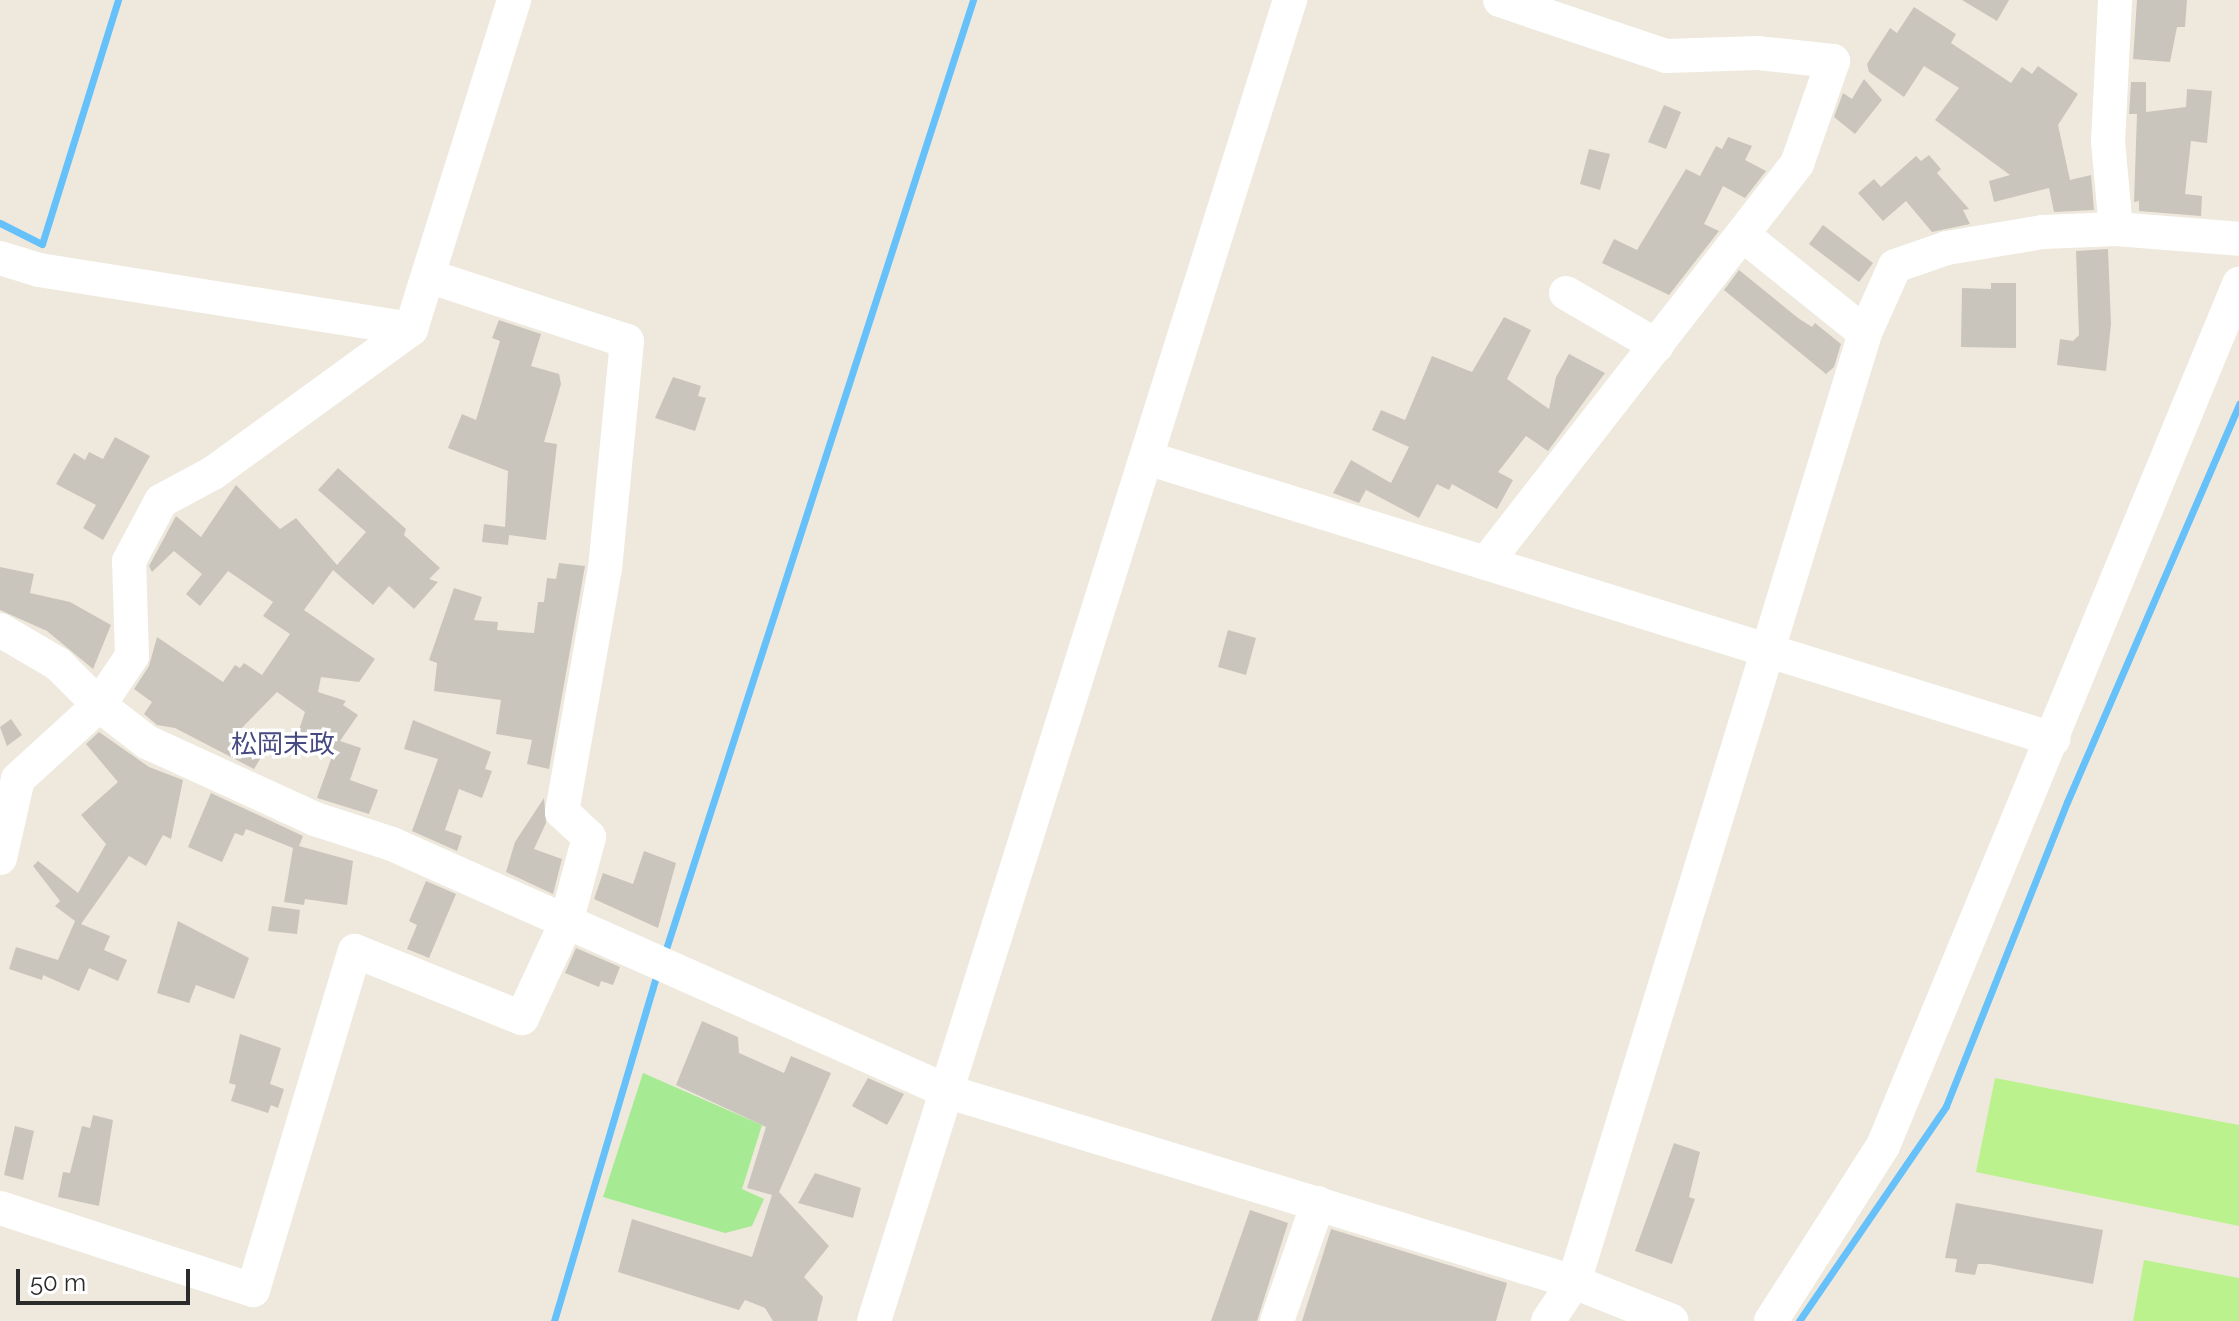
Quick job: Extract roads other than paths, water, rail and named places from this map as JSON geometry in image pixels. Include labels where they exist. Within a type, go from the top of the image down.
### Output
[{"type":"street","points":[[0,858],[9,777],[99,705],[132,656],[129,561],[161,501],[213,473],[411,329],[514,0]]},
{"type":"street","points":[[874,1321],[949,1092],[1290,0]]},
{"type":"street","points":[[1486,563],[1797,164],[1833,61],[1758,53],[1666,56],[1554,8],[1500,0]]},
{"type":"street","points":[[2115,0],[2108,141],[2116,229]]},
{"type":"street","points":[[1548,1321],[1574,1282],[1865,333],[1895,266],[1961,246],[2043,232],[2116,229],[2239,239]]},
{"type":"street","points":[[1743,235],[1865,333]]},
{"type":"street","points":[[0,258],[39,270],[411,329]]},
{"type":"street","points":[[0,1208],[253,1290],[355,951],[522,1018],[566,923],[589,837],[562,812],[605,569],[627,341],[428,276]]},
{"type":"street","points":[[1771,1321],[1883,1146],[2239,284]]},
{"type":"street","points":[[1566,293],[1657,346]]},
{"type":"street","points":[[1147,458],[2053,739]]},
{"type":"street","points":[[0,630],[58,664],[99,705],[147,742],[315,819],[392,844],[949,1092],[1574,1282],[1672,1321]]},
{"type":"street","points":[[1277,1321],[1318,1203]]},
{"type":"waterway","points":[[0,223],[42,244],[118,0]]},
{"type":"waterway","points":[[664,955],[973,0]]},
{"type":"waterway","points":[[1799,1321],[1946,1106],[2067,802],[2239,404]]},
{"type":"waterway","points":[[554,1321],[657,974]]},
{"type":"district","name":"松岡末政","points":[[283,745]]}]
